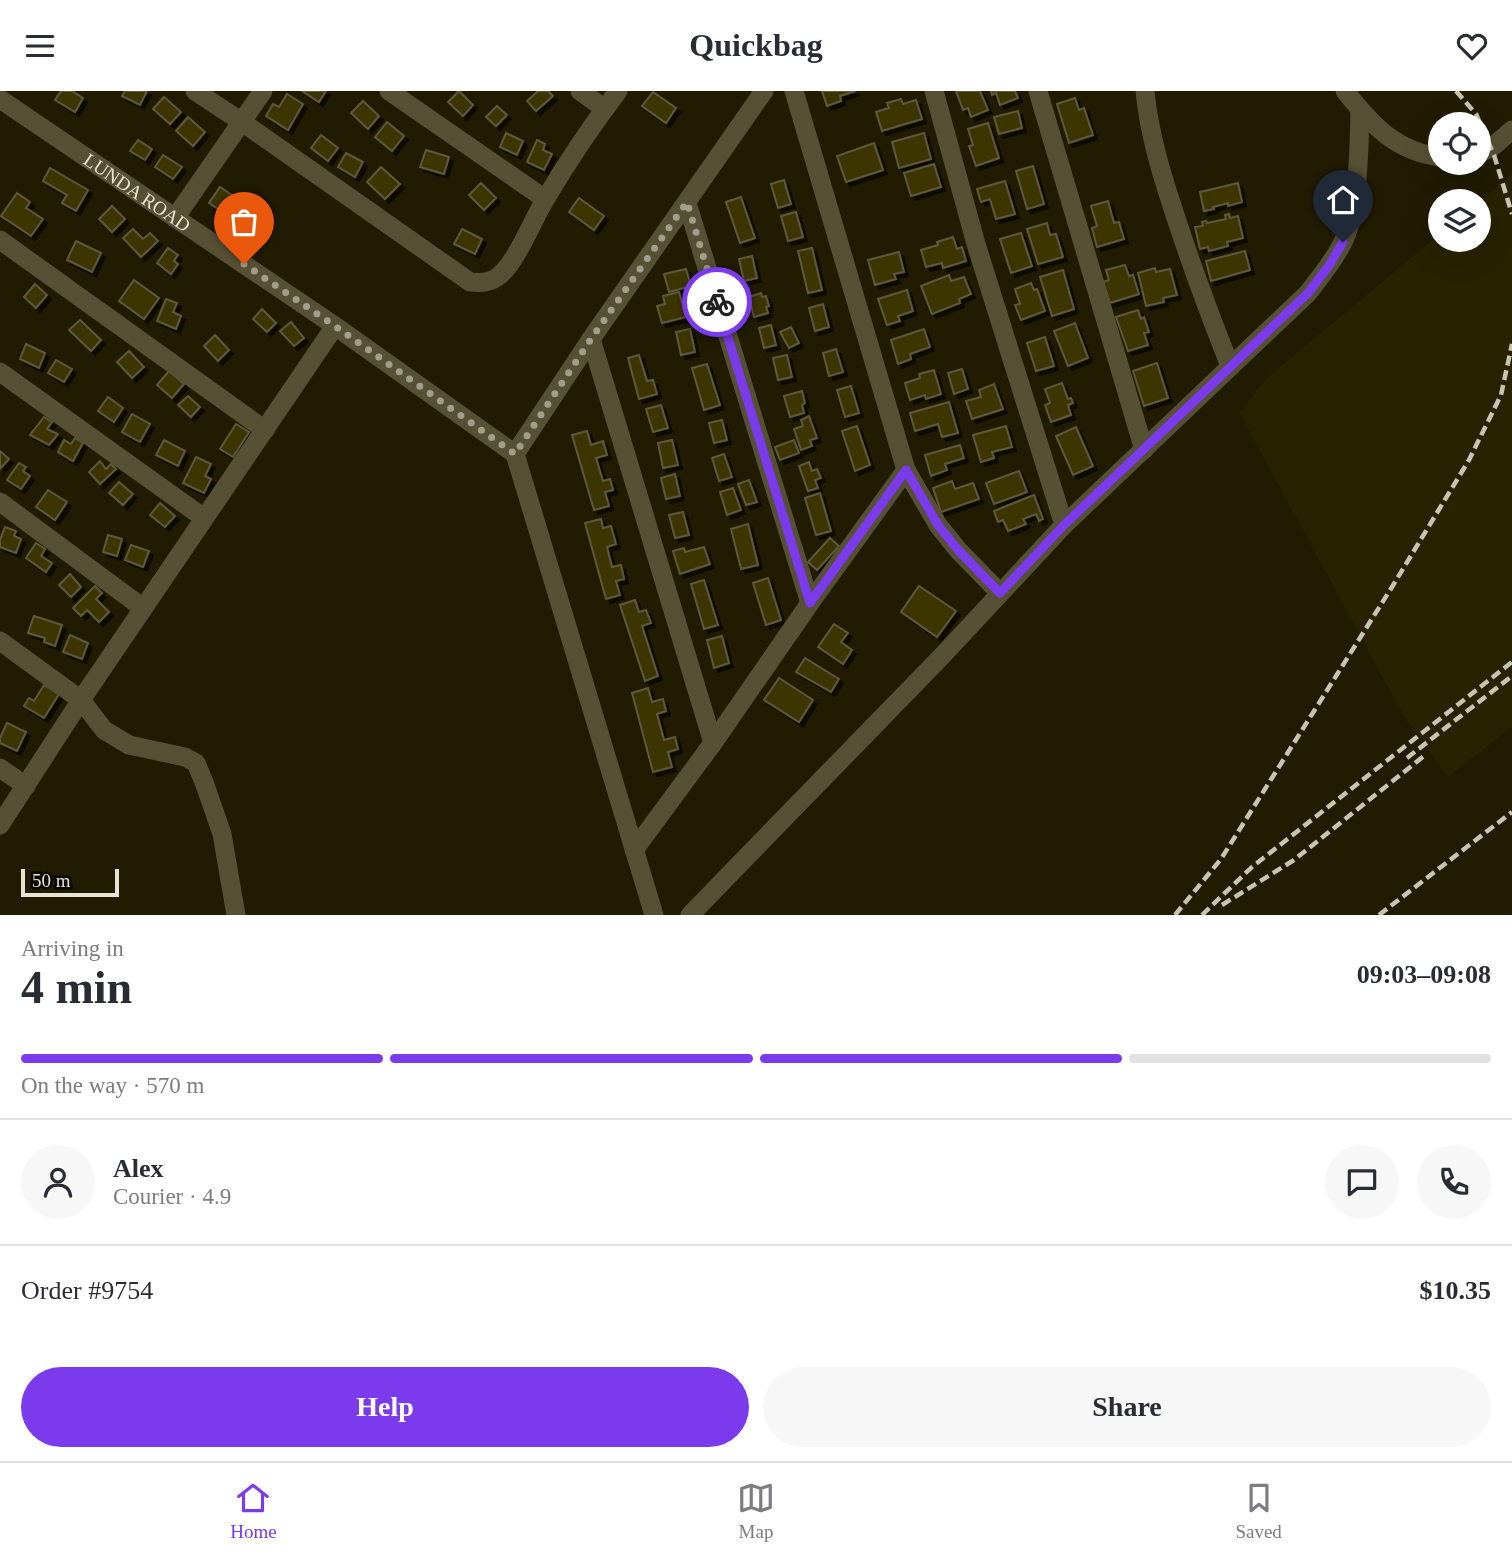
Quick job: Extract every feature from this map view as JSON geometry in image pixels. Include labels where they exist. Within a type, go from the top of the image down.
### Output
[{"type":"street","points":[[195,91],[470,282],[483,283],[493,281],[502,274],[545,199],[618,91]]},
{"type":"street","points":[[175,218],[263,91]]},
{"type":"street","points":[[389,91],[545,199]]},
{"type":"street","points":[[580,91],[605,109]]},
{"type":"street","points":[[654,915],[515,454],[591,339],[764,91]]},
{"type":"street","points":[[794,91],[906,470],[938,525],[1000,593]]},
{"type":"street","points":[[934,91],[976,244],[1064,525]]},
{"type":"street","points":[[1038,91],[1144,450]]},
{"type":"street","points":[[1145,91],[1163,179],[1209,314],[1230,366]]},
{"type":"street","points":[[1345,91],[1376,127],[1405,148],[1428,154]]},
{"type":"street","name":"LUNDA ROAD","points":[[2,106],[335,326],[515,454]]},
{"type":"street","points":[[690,915],[941,657],[1064,525],[1308,293],[1343,242],[1352,218],[1360,110]]},
{"type":"street","points":[[1491,148],[1512,130]]},
{"type":"street","points":[[687,202],[810,603]]},
{"type":"street","points":[[0,240],[265,430]]},
{"type":"street","points":[[0,825],[81,700],[335,326]]},
{"type":"street","points":[[591,339],[713,743]]},
{"type":"street","points":[[0,372],[204,518]]},
{"type":"street","points":[[634,850],[906,470]]},
{"type":"street","points":[[0,502],[144,608]]},
{"type":"street","points":[[0,641],[81,700],[103,730],[129,745],[185,757],[196,763],[222,834],[236,915]]},
{"type":"street","points":[[0,768],[26,786]]},
{"type":"shaded area","points":[[1512,174],[1512,727],[1448,777],[1404,717],[1239,412],[1270,375],[1428,244],[1428,252],[1491,252],[1491,192]]},
{"type":"building","points":[[61,91],[72,91],[83,98],[75,112],[55,100]]},
{"type":"building","points":[[125,91],[147,91],[140,105],[122,96]]},
{"type":"building","points":[[302,91],[326,91],[319,102]]},
{"type":"building","points":[[459,91],[473,105],[463,116],[448,102]]},
{"type":"building","points":[[538,91],[548,91],[553,96],[536,111],[527,101]]},
{"type":"building","points":[[822,91],[856,91],[840,96],[841,101],[827,106]]},
{"type":"building","points":[[956,91],[980,91],[988,110],[971,117],[968,108],[963,110]]},
{"type":"building","points":[[991,91],[1015,91],[1018,98],[1000,105],[996,93],[992,95]]},
{"type":"building","points":[[653,92],[676,108],[666,123],[642,106]]},
{"type":"building","points":[[287,94],[303,104],[288,130],[266,116],[273,104],[279,107]]},
{"type":"building","points":[[164,97],[181,112],[170,124],[153,109]]},
{"type":"building","points":[[1075,98],[1079,110],[1084,108],[1093,135],[1069,143],[1057,104]]},
{"type":"building","points":[[901,99],[903,104],[916,100],[922,119],[882,131],[876,112],[889,108],[887,103]]},
{"type":"building","points":[[363,101],[379,116],[368,129],[351,113]]},
{"type":"building","points":[[497,106],[507,115],[496,126],[486,117]]},
{"type":"building","points":[[1018,111],[1022,128],[999,134],[994,117]]},
{"type":"building","points":[[188,117],[205,132],[193,146],[176,131]]},
{"type":"building","points":[[387,122],[404,136],[392,151],[375,137]]},
{"type":"building","points":[[988,123],[999,158],[976,166],[969,146],[973,145],[968,129]]},
{"type":"building","points":[[506,133],[523,141],[517,155],[500,147]]},
{"type":"building","points":[[924,133],[931,159],[899,168],[892,142]]},
{"type":"building","points":[[321,135],[338,148],[328,161],[311,148]]},
{"type":"building","points":[[138,140],[152,149],[145,160],[130,151]]},
{"type":"building","points":[[537,140],[545,144],[543,150],[552,154],[544,170],[527,162]]},
{"type":"building","points":[[874,143],[883,170],[846,182],[837,156]]},
{"type":"building","points":[[426,150],[449,157],[444,174],[420,167]]},
{"type":"building","points":[[346,153],[363,162],[355,177],[338,167]]},
{"type":"building","points":[[163,155],[182,167],[173,179],[155,167]]},
{"type":"building","points":[[934,164],[941,187],[911,196],[904,173]]},
{"type":"building","points":[[1033,166],[1044,204],[1027,209],[1016,171]]},
{"type":"building","points":[[381,167],[400,184],[385,199],[367,182]]},
{"type":"building","points":[[50,168],[88,190],[76,211],[62,203],[67,195],[43,181]]},
{"type":"building","points":[[784,180],[791,204],[778,208],[771,184]]},
{"type":"building","points":[[1005,181],[1015,214],[996,219],[990,199],[981,202],[977,189]]},
{"type":"building","points":[[481,183],[496,198],[484,210],[469,195]]},
{"type":"building","points":[[1238,183],[1242,202],[1228,206],[1228,203],[1204,211],[1200,192]]},
{"type":"building","points":[[220,187],[241,201],[230,217],[209,203]]},
{"type":"building","points":[[17,193],[30,202],[26,208],[43,219],[31,236],[1,216]]},
{"type":"building","points":[[741,197],[755,238],[740,243],[726,202]]},
{"type":"building","points":[[579,198],[604,216],[594,230],[569,212]]},
{"type":"building","points":[[1108,201],[1114,223],[1119,222],[1124,239],[1097,247],[1092,228],[1097,226],[1091,206]]},
{"type":"building","points":[[112,206],[125,219],[112,232],[99,219]]},
{"type":"building","points":[[796,212],[803,237],[788,241],[781,216]]},
{"type":"building","points":[[1229,214],[1230,218],[1238,216],[1243,238],[1227,242],[1228,246],[1209,251],[1208,247],[1200,249],[1195,227],[1203,226],[1202,222],[1226,219],[1225,215]]},
{"type":"building","points":[[1047,223],[1050,235],[1056,234],[1063,257],[1038,264],[1027,229]]},
{"type":"building","points":[[133,229],[143,239],[150,233],[158,241],[141,257],[123,238]]},
{"type":"building","points":[[462,229],[482,239],[475,254],[454,244]]},
{"type":"building","points":[[1021,233],[1032,266],[1011,273],[1000,239]]},
{"type":"building","points":[[953,237],[957,249],[962,247],[966,261],[943,268],[942,263],[926,267],[921,250]]},
{"type":"building","points":[[76,241],[101,253],[92,272],[67,260]]},
{"type":"building","points":[[168,248],[178,255],[174,261],[178,264],[171,274],[157,263]]},
{"type":"building","points":[[812,248],[822,290],[808,293],[798,251]]},
{"type":"building","points":[[1245,251],[1250,270],[1211,281],[1206,261]]},
{"type":"building","points":[[899,252],[904,272],[894,274],[896,279],[875,285],[868,260]]},
{"type":"building","points":[[752,256],[757,278],[744,281],[739,259]]},
{"type":"building","points":[[1125,265],[1129,276],[1133,275],[1139,294],[1110,303],[1103,282],[1109,280],[1106,270]]},
{"type":"building","points":[[1155,268],[1156,272],[1170,269],[1177,295],[1163,298],[1164,302],[1146,306],[1138,273]]},
{"type":"building","points":[[686,269],[691,286],[669,292],[664,274]]},
{"type":"building","points":[[1063,270],[1074,309],[1052,316],[1040,277]]},
{"type":"building","points":[[949,275],[951,281],[964,277],[971,294],[959,299],[960,303],[932,314],[921,286]]},
{"type":"building","points":[[134,280],[159,298],[144,319],[119,301]]},
{"type":"building","points":[[1031,283],[1034,290],[1037,289],[1045,311],[1021,320],[1015,305],[1020,304],[1015,289]]},
{"type":"building","points":[[35,284],[47,295],[36,308],[24,297]]},
{"type":"building","points":[[907,290],[913,311],[898,316],[900,321],[887,325],[878,299]]},
{"type":"building","points":[[679,292],[686,317],[662,323],[657,306],[665,304],[663,296]]},
{"type":"building","points":[[761,293],[762,297],[766,296],[768,313],[754,317],[749,297]]},
{"type":"building","points":[[166,299],[177,303],[173,312],[181,316],[176,329],[157,321]]},
{"type":"building","points":[[823,304],[829,327],[815,331],[809,308]]},
{"type":"building","points":[[262,309],[276,323],[267,332],[253,319]]},
{"type":"building","points":[[1138,310],[1141,319],[1144,317],[1149,332],[1144,333],[1148,345],[1128,351],[1116,317]]},
{"type":"building","points":[[80,320],[101,340],[91,351],[69,330]]},
{"type":"building","points":[[291,322],[304,338],[294,346],[280,331]]},
{"type":"building","points":[[1075,323],[1088,358],[1068,366],[1054,331]]},
{"type":"building","points":[[771,325],[776,345],[764,348],[759,328]]},
{"type":"building","points":[[791,327],[799,343],[789,348],[780,332]]},
{"type":"building","points":[[690,329],[695,352],[681,355],[676,332]]},
{"type":"building","points":[[924,329],[930,347],[910,354],[911,359],[898,364],[891,340]]},
{"type":"building","points":[[215,335],[229,350],[218,361],[204,346]]},
{"type":"building","points":[[1045,337],[1054,366],[1036,371],[1027,343]]},
{"type":"building","points":[[26,344],[45,353],[39,368],[20,359]]},
{"type":"building","points":[[836,349],[843,372],[829,376],[823,353]]},
{"type":"building","points":[[129,351],[144,367],[132,378],[117,362]]},
{"type":"building","points":[[639,355],[647,381],[653,380],[657,394],[639,399],[628,358]]},
{"type":"building","points":[[787,355],[792,377],[778,380],[773,358]]},
{"type":"building","points":[[56,360],[72,369],[64,382],[48,373]]},
{"type":"building","points":[[1157,363],[1168,398],[1144,406],[1133,371]]},
{"type":"building","points":[[707,364],[720,405],[704,410],[692,368]]},
{"type":"building","points":[[962,369],[968,389],[954,394],[948,373]]},
{"type":"building","points":[[934,370],[941,394],[910,400],[905,383],[920,378],[919,374]]},
{"type":"building","points":[[169,371],[184,384],[172,398],[157,385]]},
{"type":"building","points":[[1062,383],[1068,399],[1071,398],[1073,403],[1068,405],[1071,415],[1051,422],[1045,405],[1050,403],[1045,389]]},
{"type":"building","points":[[994,384],[1003,409],[972,419],[966,401],[981,397],[979,390]]},
{"type":"building","points":[[851,386],[859,413],[845,417],[837,390]]},
{"type":"building","points":[[802,391],[804,413],[790,417],[784,396]]},
{"type":"building","points":[[188,396],[200,407],[191,417],[178,405]]},
{"type":"building","points":[[108,397],[123,408],[114,422],[98,411]]},
{"type":"building","points":[[949,402],[958,433],[942,437],[938,424],[915,431],[910,413]]},
{"type":"building","points":[[661,405],[668,428],[653,432],[646,409]]},
{"type":"building","points":[[132,414],[150,424],[140,442],[122,432]]},
{"type":"building","points":[[809,416],[817,438],[810,440],[812,446],[801,450],[794,429],[803,426],[801,420]]},
{"type":"building","points":[[44,417],[52,422],[47,429],[58,434],[49,445],[30,435]]},
{"type":"building","points":[[722,420],[727,440],[714,443],[709,423]]},
{"type":"building","points":[[236,424],[249,432],[233,457],[220,449]]},
{"type":"building","points":[[857,426],[870,465],[855,471],[842,431]]},
{"type":"building","points":[[1006,426],[1012,447],[992,452],[994,458],[981,462],[973,435]]},
{"type":"building","points":[[1076,427],[1093,466],[1073,475],[1056,436]]},
{"type":"building","points":[[587,431],[591,445],[603,441],[607,455],[596,458],[603,481],[610,479],[613,490],[605,492],[609,506],[594,510],[572,435]]},
{"type":"building","points":[[75,438],[83,443],[73,461],[58,452],[64,440],[71,444]]},
{"type":"building","points":[[164,440],[185,451],[178,466],[156,455]]},
{"type":"building","points":[[672,440],[678,465],[663,468],[658,443]]},
{"type":"building","points":[[794,440],[799,453],[780,460],[775,447]]},
{"type":"building","points":[[960,445],[964,458],[945,464],[947,470],[931,476],[925,455]]},
{"type":"building","points":[[0,451],[9,459],[0,469]]},
{"type":"building","points":[[724,454],[732,477],[719,481],[712,458]]},
{"type":"building","points":[[196,457],[211,464],[205,476],[211,479],[204,493],[183,483]]},
{"type":"building","points":[[100,461],[106,469],[111,464],[116,469],[100,484],[89,472]]},
{"type":"building","points":[[809,462],[812,471],[817,469],[821,478],[815,480],[818,488],[808,491],[799,466]]},
{"type":"building","points":[[19,463],[26,467],[23,471],[30,476],[21,489],[7,480]]},
{"type":"building","points":[[1019,471],[1027,492],[994,504],[986,483]]},
{"type":"building","points":[[675,474],[680,496],[666,499],[661,478]]},
{"type":"building","points":[[749,480],[757,502],[746,505],[738,484]]},
{"type":"building","points":[[952,481],[955,489],[973,483],[979,499],[941,512],[933,488]]},
{"type":"building","points":[[119,482],[133,494],[123,505],[109,493]]},
{"type":"building","points":[[733,488],[741,510],[727,515],[720,492]]},
{"type":"building","points":[[48,490],[67,502],[55,520],[36,507]]},
{"type":"building","points":[[820,493],[831,531],[816,535],[805,498]]},
{"type":"building","points":[[1034,495],[1043,519],[1039,521],[1036,514],[1023,519],[1026,524],[1008,531],[1003,520],[998,522],[994,511]]},
{"type":"building","points":[[160,503],[175,516],[165,527],[150,515]]},
{"type":"building","points":[[683,512],[689,535],[675,538],[669,515]]},
{"type":"building","points":[[601,519],[603,528],[611,526],[616,544],[607,547],[612,567],[621,565],[624,579],[616,581],[620,595],[606,599],[585,523]]},
{"type":"building","points":[[748,524],[758,565],[741,569],[731,529]]},
{"type":"building","points":[[5,527],[16,531],[14,536],[21,539],[16,553],[0,547]]},
{"type":"building","points":[[108,535],[122,539],[117,556],[103,552]]},
{"type":"building","points":[[830,538],[839,546],[817,570],[808,562]]},
{"type":"building","points":[[36,543],[45,549],[41,556],[52,563],[46,572],[26,558]]},
{"type":"building","points":[[131,545],[149,551],[143,567],[125,560]]},
{"type":"building","points":[[704,547],[710,564],[680,574],[673,551],[684,548],[685,552]]},
{"type":"building","points":[[70,574],[81,587],[71,597],[59,585]]},
{"type":"building","points":[[768,578],[781,620],[766,625],[753,583]]},
{"type":"building","points":[[704,580],[718,625],[704,629],[691,584]]},
{"type":"building","points":[[95,586],[102,593],[96,599],[109,612],[99,622],[87,610],[81,616],[73,608]]},
{"type":"building","points":[[919,586],[956,611],[937,637],[901,612]]},
{"type":"building","points":[[635,600],[639,612],[646,610],[651,623],[642,626],[658,676],[645,681],[620,605]]},
{"type":"building","points":[[34,616],[62,625],[55,646],[44,642],[45,638],[28,633]]},
{"type":"building","points":[[834,624],[848,633],[841,642],[852,650],[843,664],[818,647]]},
{"type":"building","points":[[70,635],[88,643],[82,659],[63,652]]},
{"type":"building","points":[[722,636],[729,663],[714,668],[707,640]]},
{"type":"building","points":[[805,658],[839,679],[831,692],[796,672]]},
{"type":"building","points":[[779,678],[813,700],[799,722],[764,700]]},
{"type":"building","points":[[44,685],[59,694],[44,718],[24,706],[29,698],[34,701]]},
{"type":"building","points":[[648,688],[652,702],[663,699],[666,711],[657,714],[664,740],[675,737],[678,749],[668,752],[672,767],[653,772],[632,693]]},
{"type":"building","points":[[7,723],[26,732],[17,751],[0,743]]},
{"type":"railway","points":[[1456,91],[1476,114],[1494,155],[1512,214]]},
{"type":"railway","points":[[1175,915],[1221,859],[1469,460],[1501,395],[1512,344]]},
{"type":"railway","points":[[1202,915],[1252,867],[1512,662]]},
{"type":"railway","points":[[1407,758],[1512,676]]},
{"type":"railway","points":[[1222,905],[1294,860],[1424,756]]},
{"type":"railway","points":[[1379,915],[1512,812]]},
{"type":"way so far","points":[[244,264],[515,454],[687,202],[717,302]]},
{"type":"route","points":[[717,302],[810,603],[906,470],[938,525],[1000,593],[1064,525],[1308,293],[1343,242]]}]
